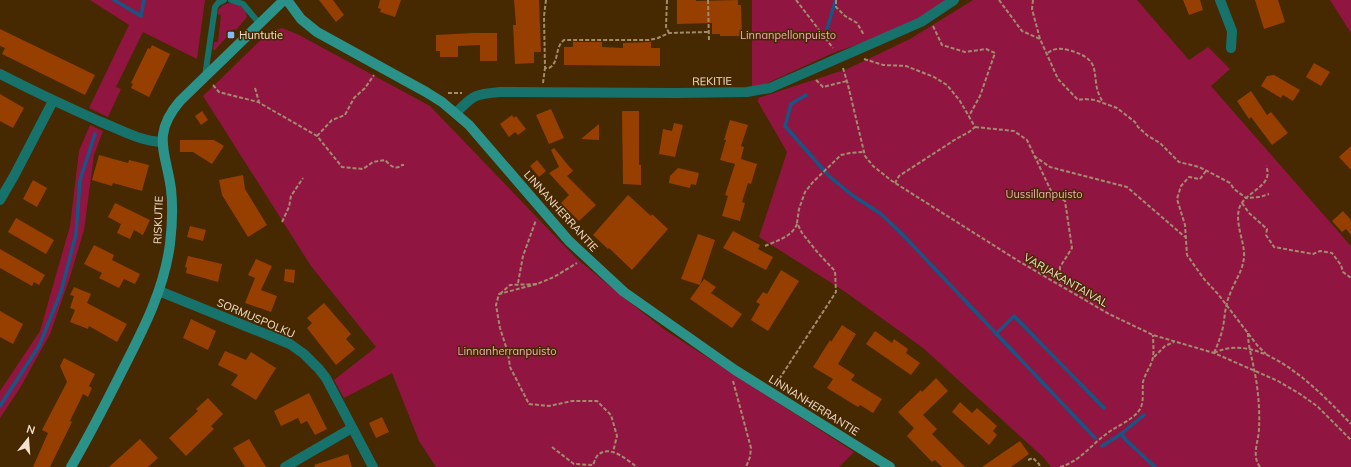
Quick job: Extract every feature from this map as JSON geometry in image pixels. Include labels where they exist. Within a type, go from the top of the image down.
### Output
[{"type":"street","name":"RISKUTIE","points":[[71,467],[135,345],[159,291],[165,270],[170,243],[171,216],[170,189],[162,142],[163,132],[170,115],[180,101],[208,81],[260,23],[284,0]]},
{"type":"street","name":"LINNANHERRANTIE","points":[[287,0],[301,19],[316,32],[429,93],[456,113],[469,125],[569,241],[624,292],[735,370],[890,467]]},
{"type":"street","name":"REKITIE","points":[[481,93],[680,93],[758,91],[770,88],[921,22],[954,0]]},
{"type":"street","points":[[1220,0],[1232,31],[1231,48]]},
{"type":"street","points":[[0,74],[53,101],[136,137],[152,142],[162,142]]},
{"type":"street","points":[[456,113],[472,97],[481,93]]},
{"type":"street","points":[[0,200],[53,101]]},
{"type":"street","name":"SORMUSPOLKU","points":[[159,291],[283,341],[296,348],[319,369],[326,378],[373,467]]},
{"type":"street","points":[[285,467],[352,428]]},
{"type":"lane","points":[[208,81],[215,7],[218,2],[224,0]]},
{"type":"lane","points":[[231,0],[243,4],[260,23]]},
{"type":"path","points":[[542,92],[545,68],[544,16],[546,0]]},
{"type":"path","points":[[668,0],[666,27],[668,33]]},
{"type":"path","points":[[708,0],[709,42]]},
{"type":"path","points":[[796,0],[830,45]]},
{"type":"path","points":[[836,0],[836,7],[845,16],[857,23],[869,45]]},
{"type":"path","points":[[998,0],[1022,31],[1040,39]]},
{"type":"path","points":[[1033,0],[1032,9],[1040,39],[1048,53],[1058,79],[1078,100],[1095,100],[1123,111],[1135,122],[1138,127],[1160,143],[1179,162],[1199,167],[1230,183],[1234,189],[1246,198],[1260,197],[1269,194]]},
{"type":"path","points":[[932,23],[942,45],[965,52],[986,49],[995,53],[980,96],[968,116]]},
{"type":"path","points":[[545,68],[549,68],[554,64],[559,44],[564,40],[649,40],[658,38],[668,33],[708,32]]},
{"type":"path","points":[[1048,53],[1052,50],[1061,48],[1084,55],[1090,60],[1095,70],[1097,88],[1104,103]]},
{"type":"path","points":[[859,58],[883,65],[906,66],[934,77],[947,85],[960,101],[975,126],[1014,130],[1027,140],[1052,194],[1065,201],[1072,248],[1060,267],[1060,285]]},
{"type":"path","name":"VARJAKANTAIVAL","points":[[842,65],[864,152],[873,166],[895,183],[1020,262],[1109,314],[1153,335],[1214,353],[1278,381],[1317,406],[1351,440]]},
{"type":"path","points":[[317,136],[332,120],[345,115],[354,98],[376,72]]},
{"type":"path","points":[[812,77],[824,87],[847,81]]},
{"type":"path","points":[[208,81],[219,92],[260,103],[317,136],[342,167],[363,169],[374,162],[385,160],[396,168],[404,165]]},
{"type":"path","points":[[255,88],[260,103]]},
{"type":"path","points":[[429,93],[481,93]]},
{"type":"path","points":[[895,183],[899,176],[969,132],[975,126]]},
{"type":"path","points":[[765,246],[788,235],[792,231],[797,223],[799,209],[805,192],[813,182],[841,155],[864,152]]},
{"type":"path","points":[[1034,156],[1050,167],[1128,187],[1186,238]]},
{"type":"path","points":[[1214,353],[1221,335],[1230,294],[1240,273],[1244,257],[1239,210],[1246,198],[1261,186],[1266,179],[1268,172],[1266,166]]},
{"type":"path","points":[[1206,171],[1200,179],[1190,177],[1181,186],[1177,199],[1185,225],[1187,255],[1204,279],[1227,304],[1257,345],[1266,354],[1301,376],[1351,424]]},
{"type":"path","points":[[282,222],[289,206],[290,196],[303,178]]},
{"type":"path","points":[[1242,203],[1249,213],[1267,229],[1266,235],[1274,247],[1313,254],[1320,251],[1332,254],[1341,265],[1343,272],[1351,278]]},
{"type":"path","points":[[518,283],[523,256],[530,233],[542,210]]},
{"type":"path","points":[[774,387],[836,292],[835,272],[802,233],[797,223]]},
{"type":"path","points":[[792,231],[802,233]]},
{"type":"path","points":[[499,294],[537,284],[554,277],[586,257]]},
{"type":"path","points":[[537,284],[518,283],[510,285],[499,294],[496,304],[500,328],[508,353],[510,367],[529,404],[548,406],[572,401],[597,401],[611,415],[617,436],[613,452]]},
{"type":"path","points":[[1248,332],[1249,350],[1254,370],[1258,401],[1259,429],[1256,459],[1260,467]]},
{"type":"path","points":[[1060,467],[1067,465],[1078,458],[1104,435],[1138,413],[1143,395],[1143,383],[1153,358],[1153,335]]},
{"type":"path","points":[[1153,358],[1165,346],[1174,342]]},
{"type":"path","points":[[1214,353],[1223,349],[1238,347],[1266,354]]},
{"type":"path","points":[[733,375],[733,383],[751,448],[750,457],[746,467]]},
{"type":"path","points":[[552,447],[574,464],[593,465],[597,456],[605,452],[613,452],[638,467]]},
{"type":"path","points":[[1028,460],[1035,458],[1040,467]]},
{"type":"green space","points":[[90,0],[205,0],[197,59],[143,32],[116,87],[121,89],[108,117],[89,108],[129,25]]},
{"type":"green space","name":"Linnanpellonpuisto","points":[[752,0],[946,0],[918,19],[876,38],[833,53],[752,90]]},
{"type":"green space","name":"Uussillanpuisto","points":[[973,0],[1137,0],[1189,60],[1208,47],[1230,69],[1211,86],[1351,246],[1351,467],[1051,467],[1043,457],[923,348],[844,291],[759,237],[787,152],[757,100],[759,100],[758,98],[847,69],[910,39]]},
{"type":"green space","points":[[1330,0],[1351,0],[1351,33]]},
{"type":"green space","points":[[230,3],[236,4],[243,8],[247,17],[236,30],[234,29],[215,50],[213,50],[214,42],[218,42],[221,15],[217,14],[221,7]]},
{"type":"green space","name":"Linnanherranpuisto","points":[[282,28],[299,35],[430,106],[576,258],[628,301],[665,330],[854,452],[839,467],[436,467],[419,441],[392,373],[344,398],[334,380],[376,347],[311,266],[203,96],[269,32]]},
{"type":"green space","points":[[90,125],[103,131],[94,155],[84,230],[70,277],[50,334],[20,388],[0,418],[0,391],[40,331],[70,226],[79,151]]},
{"type":"building","points":[[319,0],[333,0],[344,15],[336,22]]},
{"type":"building","points":[[380,0],[401,0],[395,17],[380,12],[381,9],[378,8]]},
{"type":"building","points":[[514,0],[539,0],[541,52],[534,52],[534,63],[515,64],[513,25],[516,25]]},
{"type":"building","points":[[677,0],[738,0],[738,5],[741,5],[742,36],[720,36],[720,34],[712,34],[712,23],[677,24]]},
{"type":"building","points":[[1183,0],[1200,0],[1203,10],[1189,15]]},
{"type":"building","points":[[1255,0],[1278,0],[1285,22],[1264,29]]},
{"type":"building","points":[[0,29],[95,75],[85,95],[2,54],[5,48],[0,46]]},
{"type":"building","points":[[497,33],[497,61],[480,61],[480,45],[458,46],[458,57],[440,57],[440,51],[436,51],[436,35]]},
{"type":"building","points":[[573,42],[602,42],[602,47],[623,48],[623,43],[651,42],[651,48],[660,48],[660,66],[564,65],[564,47],[573,47]]},
{"type":"building","points":[[152,45],[170,54],[149,97],[131,88],[133,84],[131,83],[148,48],[150,49]]},
{"type":"building","points":[[1314,63],[1330,72],[1321,86],[1306,77]]},
{"type":"building","points":[[1274,75],[1300,90],[1293,101],[1283,95],[1281,98],[1261,86],[1267,76]]},
{"type":"building","points":[[1251,91],[1267,115],[1271,112],[1288,133],[1272,145],[1251,117],[1249,119],[1237,101]]},
{"type":"building","points":[[0,94],[24,108],[13,128],[0,121]]},
{"type":"building","points":[[551,109],[564,138],[549,144],[536,115]]},
{"type":"building","points":[[202,111],[208,120],[201,125],[195,116]]},
{"type":"building","points":[[622,111],[639,111],[639,165],[641,165],[641,185],[623,184]]},
{"type":"building","points":[[512,115],[514,118],[516,116],[526,129],[518,135],[515,132],[509,137],[500,124]]},
{"type":"building","points":[[730,120],[748,125],[741,146],[744,147],[741,159],[757,164],[751,184],[748,183],[742,202],[745,203],[740,221],[722,216],[728,196],[725,195],[735,164],[720,160]]},
{"type":"building","points":[[674,123],[683,125],[675,157],[659,154],[663,129],[672,131]]},
{"type":"building","points":[[599,124],[599,140],[581,139]]},
{"type":"building","points":[[180,140],[214,140],[224,146],[212,164],[193,152],[180,152]]},
{"type":"building","points":[[1351,146],[1351,170],[1339,157]]},
{"type":"building","points":[[554,148],[573,171],[567,176],[596,205],[579,221],[561,203],[569,195],[549,173],[559,167],[551,150]]},
{"type":"building","points":[[99,155],[128,163],[129,160],[149,165],[142,191],[113,183],[112,186],[92,180]]},
{"type":"building","points":[[537,160],[546,171],[539,177],[530,166]]},
{"type":"building","points":[[678,168],[699,173],[696,185],[691,184],[690,188],[669,183],[670,176]]},
{"type":"building","points":[[243,175],[245,189],[267,225],[248,237],[222,195],[219,180]]},
{"type":"building","points":[[33,180],[47,188],[37,207],[23,199]]},
{"type":"building","points":[[628,195],[668,229],[632,270],[593,235]]},
{"type":"building","points":[[115,203],[150,220],[143,235],[134,230],[130,239],[117,233],[121,224],[108,217]]},
{"type":"building","points":[[1343,211],[1351,220],[1351,235],[1346,229],[1342,232],[1332,221]]},
{"type":"building","points":[[16,218],[54,240],[46,254],[8,232]]},
{"type":"building","points":[[190,226],[206,230],[203,241],[187,237]]},
{"type":"building","points":[[733,231],[760,245],[758,249],[773,257],[766,270],[723,248]]},
{"type":"building","points":[[698,234],[715,240],[700,285],[681,279]]},
{"type":"building","points":[[94,245],[114,255],[112,260],[140,274],[135,284],[124,279],[119,288],[99,278],[102,273],[84,264]]},
{"type":"building","points":[[0,249],[45,275],[39,285],[34,282],[32,286],[0,268]]},
{"type":"building","points":[[188,256],[222,264],[218,282],[186,273],[187,268],[185,267]]},
{"type":"building","points":[[256,259],[272,266],[261,290],[277,296],[271,312],[245,303],[255,278],[248,275]]},
{"type":"building","points":[[285,269],[295,270],[294,283],[284,281]]},
{"type":"building","points":[[781,270],[799,281],[768,331],[751,320],[760,304],[756,302],[763,292],[767,294]]},
{"type":"building","points":[[704,279],[716,287],[711,293],[742,314],[732,328],[690,299]]},
{"type":"building","points":[[74,287],[91,294],[87,303],[127,324],[117,342],[89,326],[88,329],[70,322],[75,310],[70,308],[74,296],[70,295]]},
{"type":"building","points":[[324,303],[351,334],[346,339],[355,349],[336,365],[307,328],[312,323],[307,318]]},
{"type":"building","points":[[0,311],[23,324],[13,344],[0,337]]},
{"type":"building","points":[[191,319],[216,331],[208,350],[183,338]]},
{"type":"building","points":[[842,325],[856,334],[838,364],[855,375],[851,380],[882,399],[873,413],[860,405],[858,407],[827,388],[833,379],[813,367],[830,340],[831,342]]},
{"type":"building","points":[[875,331],[892,343],[894,339],[908,349],[906,353],[920,363],[911,375],[866,344]]},
{"type":"building","points":[[225,351],[246,360],[251,352],[276,368],[256,400],[231,385],[238,375],[218,365]]},
{"type":"building","points":[[64,358],[95,374],[89,386],[92,388],[88,397],[83,394],[70,421],[72,422],[50,467],[33,467],[48,433],[42,430],[67,382],[60,366]]},
{"type":"building","points":[[936,378],[948,391],[923,415],[937,429],[932,434],[965,467],[942,467],[935,460],[932,462],[907,436],[914,428],[898,412]]},
{"type":"building","points":[[309,393],[327,429],[315,435],[307,421],[301,424],[298,418],[281,426],[274,411]]},
{"type":"building","points":[[208,398],[223,414],[211,426],[214,429],[186,456],[169,438],[198,411],[196,409]]},
{"type":"building","points":[[960,402],[972,413],[977,408],[997,426],[993,431],[997,435],[989,445],[952,412]]},
{"type":"building","points":[[382,417],[389,432],[376,438],[369,423]]},
{"type":"building","points":[[140,439],[158,458],[148,467],[109,467]]},
{"type":"building","points":[[249,439],[266,467],[245,467],[233,448]]},
{"type":"building","points":[[1020,441],[1029,454],[1011,467],[982,467]]},
{"type":"building","points":[[348,454],[352,467],[315,467],[314,465]]},
{"type":"waterway","points":[[114,0],[141,16],[144,0]]},
{"type":"waterway","points":[[827,29],[835,2]]},
{"type":"waterway","points":[[806,95],[791,104],[785,126],[829,176],[852,195],[881,214],[902,234],[1095,438]]},
{"type":"waterway","points":[[0,406],[39,346],[61,292],[76,234],[80,180],[95,134]]},
{"type":"waterway","points":[[996,334],[1014,316],[1104,408]]},
{"type":"waterway","points":[[1102,446],[1121,434],[1144,415]]},
{"type":"waterway","points":[[1121,434],[1155,467]]},
{"type":"place","name":"Huntutie","points":[[231,35]]}]
